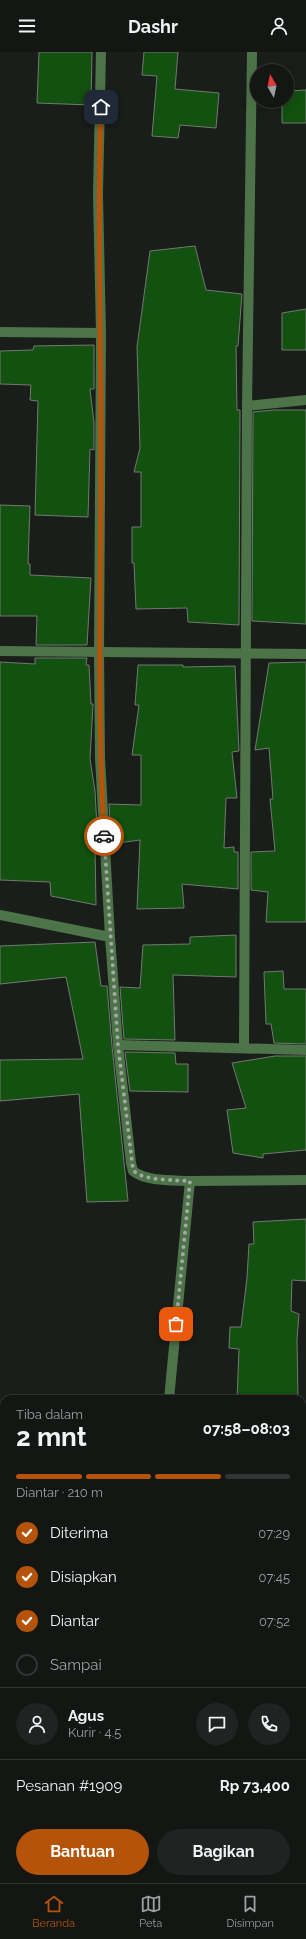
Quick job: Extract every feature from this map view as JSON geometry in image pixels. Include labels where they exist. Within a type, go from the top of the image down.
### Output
[{"type":"street","points":[[101,52],[98,194],[101,333],[99,652],[100,758],[110,937],[118,1045],[133,1170],[136,1173],[147,1177],[190,1181],[306,1180]]},
{"type":"street","points":[[244,1048],[247,406],[252,52]]},
{"type":"street","points":[[0,332],[101,333]]},
{"type":"street","points":[[247,406],[306,400]]},
{"type":"street","points":[[0,651],[247,652],[306,654]]},
{"type":"street","points":[[0,915],[110,937]]},
{"type":"street","points":[[118,1045],[306,1050]]},
{"type":"street","points":[[168,1395],[190,1181]]},
{"type":"building","points":[[39,52],[92,52],[91,105],[37,103]]},
{"type":"building","points":[[144,52],[178,52],[175,89],[219,93],[216,128],[180,125],[178,138],[152,136],[157,76],[142,75]]},
{"type":"building","points":[[306,90],[306,123],[282,123],[282,108],[294,108],[294,91]]},
{"type":"building","points":[[195,246],[206,290],[242,294],[238,346],[236,346],[237,410],[240,410],[239,625],[188,622],[187,608],[136,609],[134,563],[132,563],[132,527],[141,527],[141,472],[134,472],[140,448],[137,347],[150,251]]},
{"type":"building","points":[[306,309],[306,350],[282,350],[282,313]]},
{"type":"building","points":[[94,345],[94,389],[90,389],[94,423],[94,450],[90,449],[88,517],[35,515],[38,401],[30,400],[31,385],[0,384],[0,351],[33,350],[34,346]]},
{"type":"building","points":[[274,410],[306,410],[306,624],[252,621],[253,412]]},
{"type":"building","points":[[0,505],[30,506],[28,564],[30,564],[30,575],[91,578],[87,645],[36,645],[37,616],[0,616]]},
{"type":"building","points":[[35,658],[87,658],[86,665],[89,665],[91,704],[93,704],[90,759],[95,791],[98,845],[95,846],[96,905],[51,896],[50,882],[0,880],[0,662],[35,664]]},
{"type":"building","points":[[306,662],[306,922],[266,922],[268,892],[251,890],[251,852],[275,851],[270,799],[273,799],[269,748],[255,750],[269,663]]},
{"type":"building","points":[[138,665],[183,665],[183,667],[235,666],[239,751],[232,752],[237,798],[226,798],[224,848],[234,847],[234,852],[238,852],[238,889],[182,884],[184,908],[137,909],[140,840],[111,844],[109,804],[141,805],[141,755],[132,755],[139,705],[135,705]]},
{"type":"building","points":[[236,935],[236,977],[173,975],[175,1040],[124,1039],[120,987],[140,988],[143,945],[190,944],[190,937]]},
{"type":"building","points":[[95,942],[101,986],[107,986],[128,1201],[87,1202],[79,1094],[0,1101],[0,1060],[83,1059],[66,977],[0,984],[0,946]]},
{"type":"building","points":[[283,971],[284,989],[306,989],[306,1044],[274,1043],[271,1024],[266,1024],[264,972]]},
{"type":"building","points":[[125,1052],[175,1053],[176,1064],[188,1064],[188,1092],[130,1091]]},
{"type":"building","points":[[275,1056],[306,1056],[306,1150],[263,1154],[263,1158],[233,1153],[227,1110],[246,1108],[232,1063]]},
{"type":"building","points":[[306,1219],[306,1281],[292,1280],[291,1311],[299,1314],[297,1340],[298,1395],[237,1395],[239,1349],[229,1348],[230,1327],[241,1327],[247,1278],[249,1244],[254,1244],[253,1222]]},
{"type":"way so far","points":[[104,836],[118,1045],[129,1130],[131,1163],[134,1172],[141,1176],[168,1180],[190,1181],[176,1324]]},
{"type":"route","points":[[101,107],[98,194],[101,333],[99,652],[100,758],[104,836]]}]
